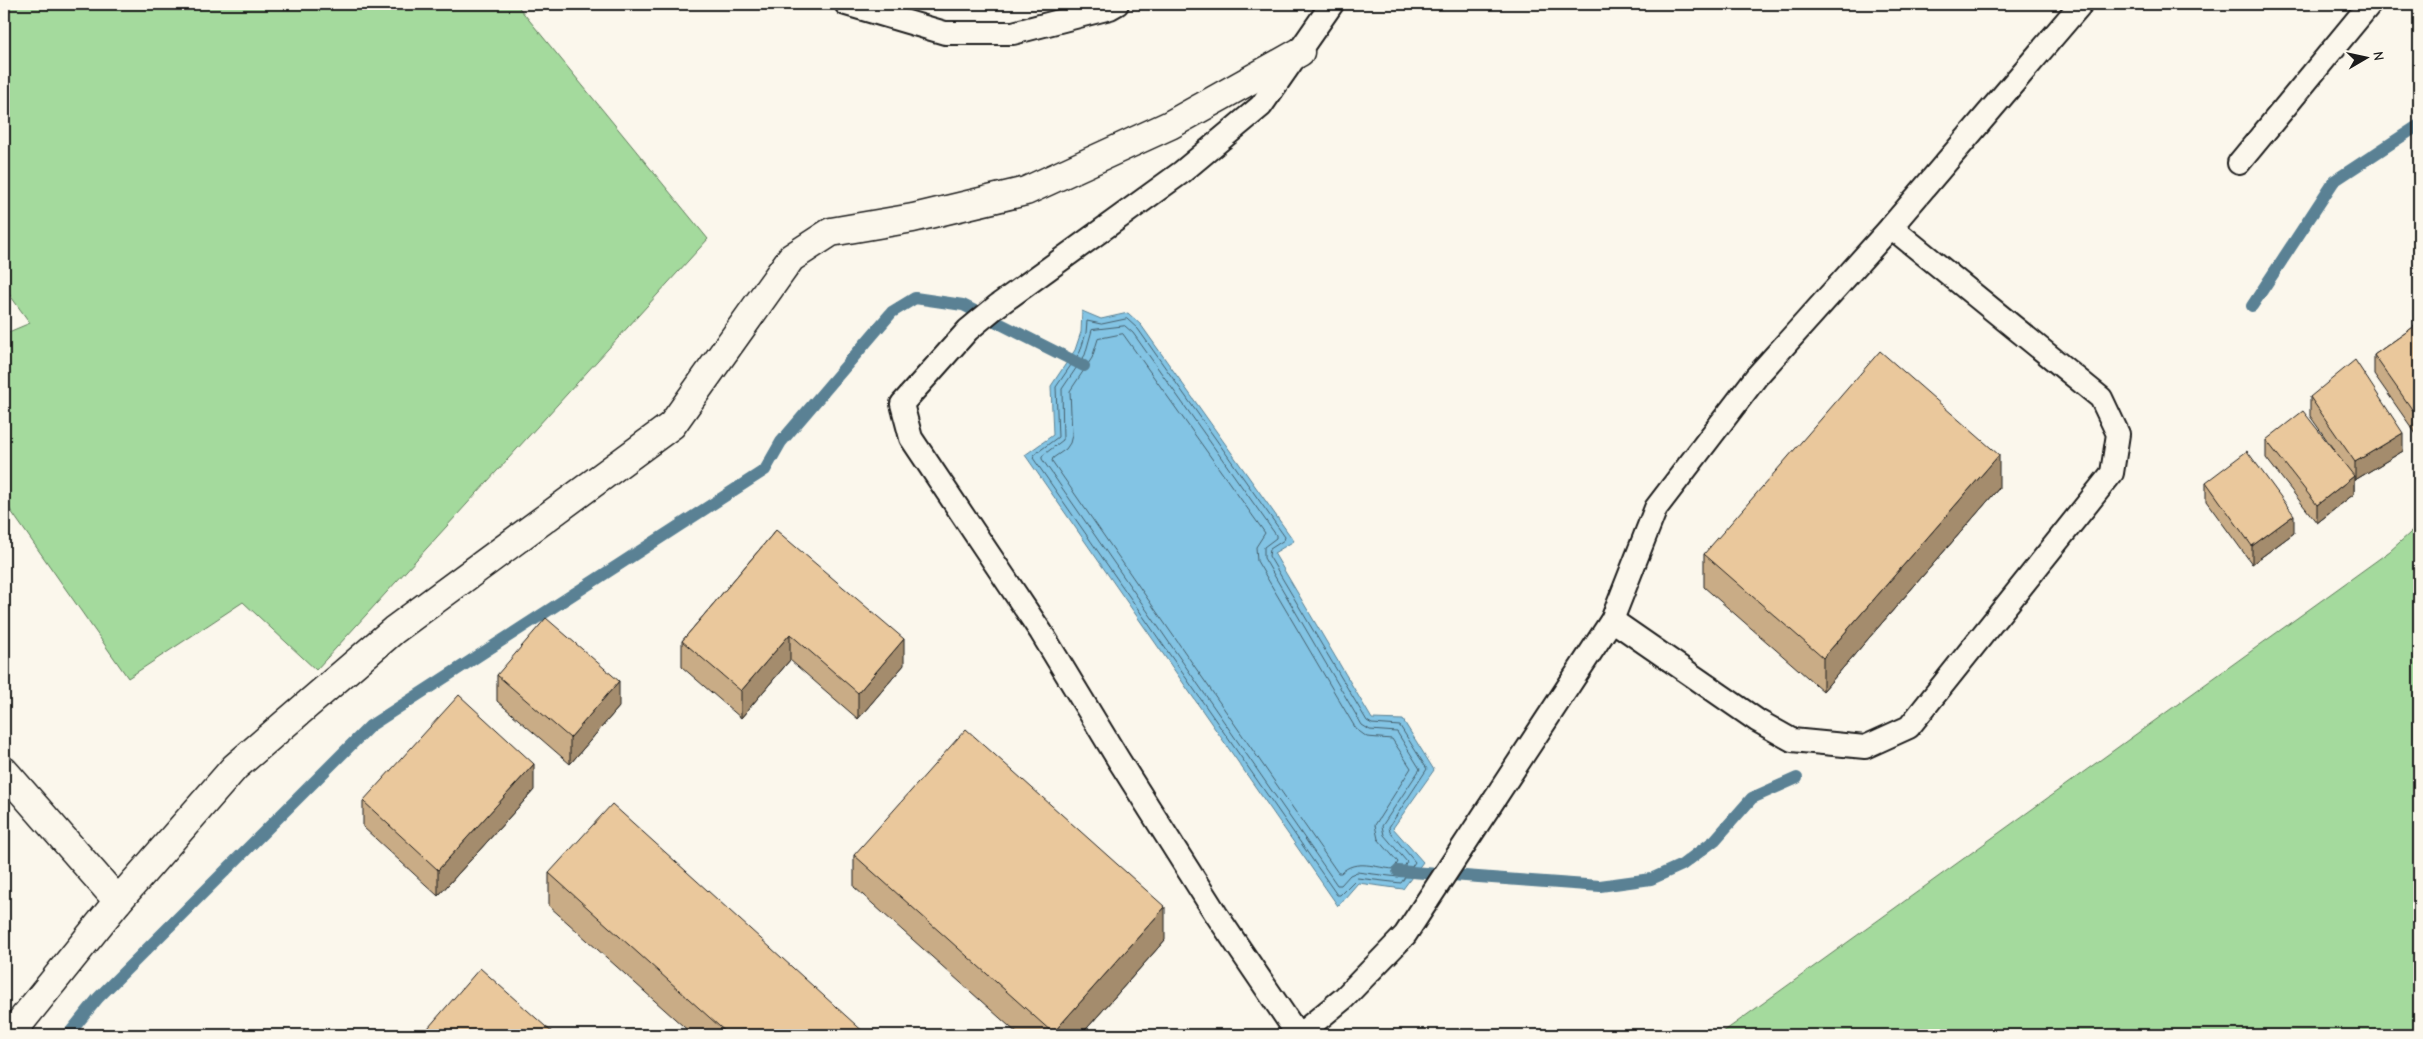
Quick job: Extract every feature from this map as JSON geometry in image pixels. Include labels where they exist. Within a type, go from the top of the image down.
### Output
[{"type":"street","points":[[10,1035],[118,901],[242,760],[394,630],[672,425],[791,258],[831,232],[912,218],[1026,191],[1170,125],[1300,52]]},
{"type":"street","points":[[4,771],[118,901]]},
{"type":"lane","points":[[846,4],[945,33],[1014,33],[1110,8],[1117,4]]},
{"type":"lane","points":[[1332,4],[1262,106],[1182,172],[997,306],[968,330],[902,404],[910,438],[1041,632],[1123,768],[1216,914],[1299,1035],[1344,998],[1405,935],[1612,620],[1656,508],[1757,376],[1891,227],[2081,4]]},
{"type":"lane","points":[[2239,163],[2370,4]]},
{"type":"lane","points":[[1612,620],[1758,721],[1792,740],[1864,746],[1910,727],[2112,473],[2118,434],[2101,398],[1891,227]]},
{"type":"green space","points":[[4,4],[516,4],[708,239],[316,670],[243,602],[128,678],[4,501],[4,334],[30,323],[4,287]]},
{"type":"green space","points":[[2419,525],[2419,1035],[1719,1035],[2390,551]]},
{"type":"water","points":[[1082,311],[1101,319],[1128,313],[1141,325],[1294,541],[1274,553],[1372,719],[1403,720],[1434,770],[1393,828],[1423,862],[1403,889],[1358,883],[1338,906],[1025,455],[1053,435],[1051,386],[1075,350],[1081,332]]},
{"type":"building","points":[[2419,323],[2419,413],[2416,415],[2374,355]]},
{"type":"building","points":[[1880,351],[1999,455],[1823,658],[1704,554]]},
{"type":"building","points":[[2355,360],[2403,433],[2355,462],[2310,397]]},
{"type":"building","points":[[2303,411],[2354,476],[2317,505],[2266,440]]},
{"type":"building","points":[[2247,451],[2294,515],[2252,546],[2206,482]]},
{"type":"building","points":[[776,530],[904,639],[858,693],[790,634],[741,691],[682,641]]},
{"type":"building","points":[[546,618],[619,681],[570,738],[497,675]]},
{"type":"building","points":[[459,695],[534,764],[438,870],[363,801]]},
{"type":"building","points":[[966,729],[1165,907],[1053,1033],[854,855]]},
{"type":"building","points":[[612,804],[867,1035],[729,1035],[549,873]]},
{"type":"building","points":[[480,968],[555,1035],[422,1035]]},
{"type":"waterway","points":[[2252,306],[2334,181],[2419,125]]},
{"type":"waterway","points":[[68,1035],[98,998],[370,726],[765,470],[781,442],[892,312],[915,298],[963,305],[1084,366]]},
{"type":"waterway","points":[[1398,871],[1600,886],[1651,879],[1682,865],[1715,840],[1752,798],[1797,778]]}]
